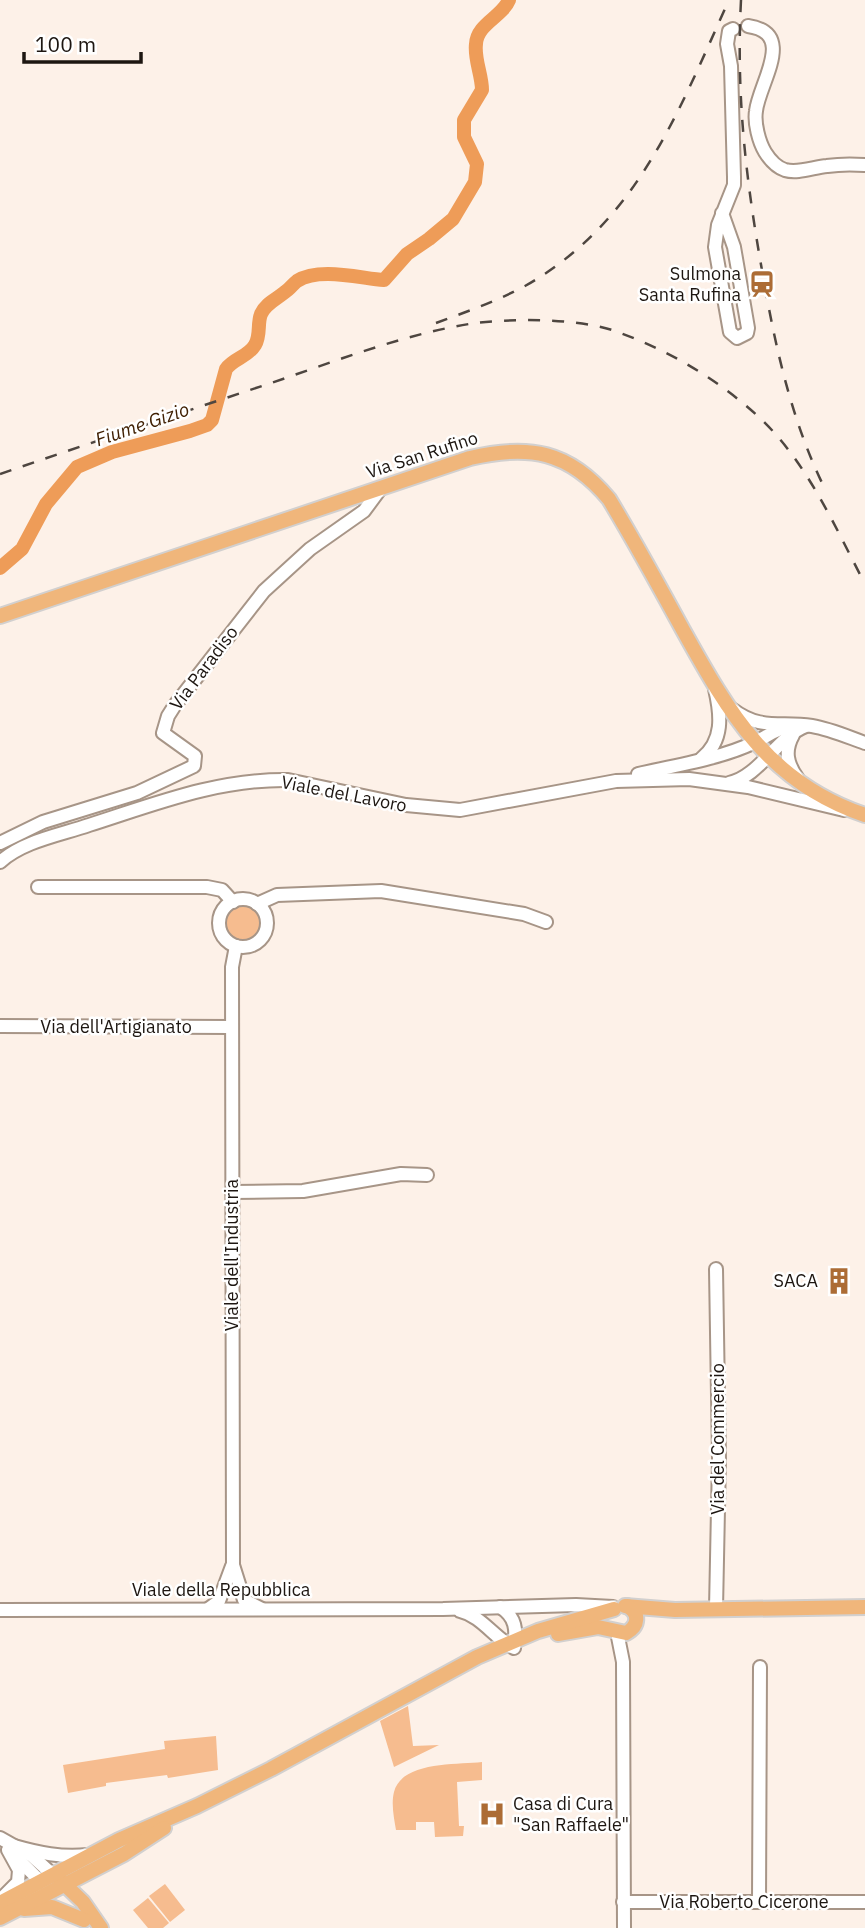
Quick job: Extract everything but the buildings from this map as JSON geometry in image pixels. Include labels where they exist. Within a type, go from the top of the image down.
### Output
[{"type":"main road","name":"Via San Rufino","points":[[0,616],[470,458],[505,451],[537,453],[568,463],[585,474],[609,499],[715,686],[755,743],[801,783],[850,810],[865,815]]},
{"type":"main road","name":"Viale della Repubblica","points":[[619,1607],[675,1610],[865,1607]]},
{"type":"main road","points":[[380,1710],[477,1657],[619,1607],[636,1615],[624,1630]]},
{"type":"main road","points":[[619,1607],[609,1620],[624,1630]]},
{"type":"main road","name":"Viale della Repubblica","points":[[624,1630],[675,1610]]},
{"type":"main road","points":[[2,1909],[95,1861],[119,1840],[197,1806],[512,1643],[588,1628],[624,1630]]},
{"type":"main road","points":[[83,1902],[86,1882],[95,1861]]},
{"type":"main road","points":[[52,1883],[83,1902],[100,1928]]},
{"type":"main road","points":[[52,1883],[89,1924]]},
{"type":"main road","points":[[2,1909],[52,1907],[89,1924]]},
{"type":"street","points":[[748,26],[764,31],[772,40],[774,54],[755,111],[762,146],[771,161],[783,170],[796,172],[844,164],[865,165]]},
{"type":"street","points":[[722,213],[734,247],[748,328],[747,333],[737,338],[730,332],[716,259],[716,239],[722,213],[734,185],[732,66],[727,44],[729,31],[733,29]]},
{"type":"street","name":"Via Paradiso","points":[[0,843],[43,821],[137,793],[194,766],[195,756],[163,733],[168,716],[175,705],[264,591],[310,549],[364,511],[381,488]]},
{"type":"street","points":[[698,760],[710,750],[720,726],[715,686]]},
{"type":"street","points":[[726,704],[756,723],[823,729],[865,743]]},
{"type":"street","points":[[726,784],[743,778],[797,727]]},
{"type":"street","points":[[797,727],[787,754],[801,783]]},
{"type":"street","name":"Viale del Lavoro","points":[[1,857],[26,845],[185,793],[242,782],[288,780],[406,806],[460,810],[616,781],[755,743],[778,729],[797,727]]},
{"type":"street","name":"Viale del Lavoro","points":[[616,781],[674,779],[726,784],[784,794],[830,808],[850,810]]},
{"type":"street","points":[[38,887],[207,887],[222,890],[233,902]]},
{"type":"street","points":[[257,904],[277,895],[381,891],[524,914],[546,922]]},
{"type":"street","points":[[248,900],[257,904],[267,918],[265,934],[252,945],[236,946],[223,936],[221,914],[233,902],[248,900]]},
{"type":"street","name":"Viale dell'Industria","points":[[236,946],[232,967],[233,1565],[240,1591]]},
{"type":"street","name":"Via dell'Artigianato","points":[[0,1026],[232,1027]]},
{"type":"street","points":[[232,1192],[303,1191],[401,1174],[427,1175]]},
{"type":"street","name":"Via del Commercio","points":[[716,1269],[719,1459],[716,1609]]},
{"type":"street","name":"Viale dell'Industria","points":[[208,1609],[219,1601],[233,1565]]},
{"type":"street","points":[[226,1586],[227,1599],[232,1609]]},
{"type":"street","points":[[232,1609],[240,1591]]},
{"type":"street","points":[[240,1591],[244,1600],[262,1609]]},
{"type":"street","points":[[500,1606],[507,1611],[515,1624],[512,1643]]},
{"type":"street","name":"Viale della Repubblica","points":[[0,1607],[619,1607]]},
{"type":"street","name":"Viale della Repubblica","points":[[443,1609],[470,1614],[512,1643]]},
{"type":"street","points":[[477,1657],[483,1652],[488,1641],[484,1624]]},
{"type":"street","points":[[624,1630],[624,1928]]},
{"type":"street","points":[[759,1902],[760,1667]]},
{"type":"street","points":[[5,1844],[45,1855],[95,1861]]},
{"type":"street","points":[[5,1844],[32,1856],[52,1883]]},
{"type":"street","points":[[2,1909],[18,1882],[19,1870],[5,1844]]},
{"type":"street","name":"Via Roberto Cicerone","points":[[623,1902],[865,1902]]},
{"type":"shaded area","points":[[243,904],[256,910],[262,923],[256,936],[243,942],[230,936],[224,923],[230,910]]},
{"type":"shaded area","points":[[408,1706],[413,1746],[439,1745],[394,1767],[380,1721]]},
{"type":"shaded area","points":[[216,1736],[218,1770],[168,1778],[167,1775],[106,1783],[106,1786],[68,1793],[63,1765],[165,1749],[164,1741]]},
{"type":"shaded area","points":[[482,1762],[482,1780],[457,1782],[459,1826],[464,1826],[463,1836],[435,1837],[434,1822],[416,1822],[416,1830],[396,1830],[394,1792],[399,1782],[407,1775],[431,1767]]},
{"type":"shaded area","points":[[165,1884],[185,1910],[170,1922],[149,1896]]},
{"type":"shaded area","points":[[148,1898],[169,1923],[163,1928],[148,1928],[133,1910]]},
{"type":"waterway","name":"Fiume Gizio","points":[[0,568],[22,549],[46,504],[77,467],[112,452],[207,425],[212,420],[226,369],[255,345],[261,314],[266,307],[297,281],[328,274],[384,280],[407,254],[453,219],[475,182],[477,164],[464,137],[464,120],[482,90],[476,55],[477,37],[509,0]]},
{"type":"railway","points":[[436,323],[525,286],[564,260],[597,230],[626,197],[672,123],[729,0]]},
{"type":"railway","points":[[741,0],[741,105],[763,276],[787,386],[804,439],[826,491]]},
{"type":"railway","points":[[0,474],[419,335],[469,324],[503,321],[579,323],[612,330],[652,346],[709,378],[745,404],[778,437],[807,476],[865,584]]},
{"type":"place","name":"Sulmona Santa Rufina","points":[[762,284]]},
{"type":"place","name":"SACA","points":[[839,1281]]},
{"type":"place","name":"Casa di Cura \"San Raffaele\"","points":[[492,1814]]}]
